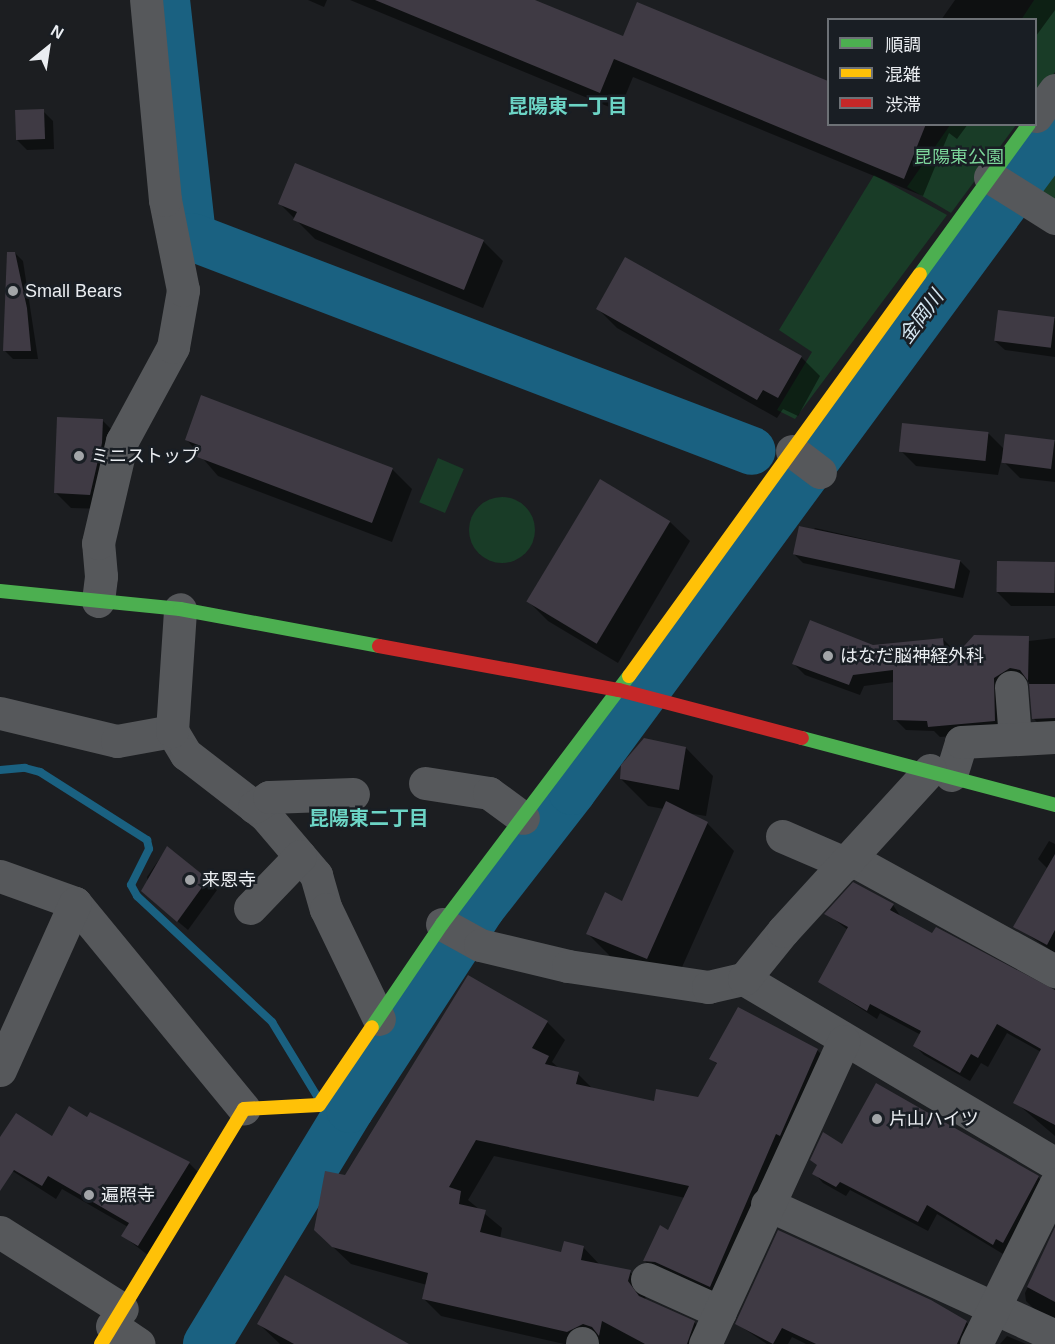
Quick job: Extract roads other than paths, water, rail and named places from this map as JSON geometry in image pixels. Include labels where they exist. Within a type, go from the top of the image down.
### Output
[{"type":"street","points":[[98,601],[101,576],[98,543],[122,441],[173,347],[183,290],[165,200],[146,0]]},
{"type":"street","points":[[1037,113],[1055,90]]},
{"type":"street","points":[[244,1109],[319,1105],[442,924],[619,690],[805,461],[990,177],[1028,126]]},
{"type":"street","points":[[990,177],[1055,218]]},
{"type":"street","points":[[0,591],[180,609],[619,690],[941,772],[1055,805]]},
{"type":"street","points":[[180,609],[172,731],[186,754],[254,807],[316,875],[326,909],[379,1019]]},
{"type":"street","points":[[1011,687],[1015,739]]},
{"type":"street","points":[[0,713],[117,741],[172,731]]},
{"type":"street","points":[[442,924],[480,945],[568,966],[708,987],[744,979],[783,931],[849,861],[941,772],[961,742],[1055,737]]},
{"type":"street","points":[[424,783],[489,794],[523,818]]},
{"type":"street","points":[[254,807],[269,797],[353,794]]},
{"type":"street","points":[[782,836],[849,861],[1055,971]]},
{"type":"street","points":[[249,908],[300,856]]},
{"type":"street","points":[[0,876],[75,903],[244,1109]]},
{"type":"street","points":[[0,1070],[75,903]]},
{"type":"street","points":[[744,979],[844,1041],[1055,1164]]},
{"type":"street","points":[[647,1279],[714,1334],[766,1204],[844,1041]]},
{"type":"street","points":[[112,1326],[244,1109]]},
{"type":"street","points":[[976,1344],[1055,1185]]},
{"type":"street","points":[[766,1204],[996,1306],[1055,1336]]},
{"type":"street","points":[[0,1232],[112,1326],[139,1344]]},
{"type":"waterway","points":[[166,0],[192,237],[752,451]]},
{"type":"waterway","name":"金岡川","points":[[207,1344],[350,1109],[481,908],[572,791],[1055,135]]},
{"type":"waterway","points":[[0,770],[25,768],[40,772],[147,840],[149,849],[131,885],[137,896],[272,1022],[317,1096]]},
{"type":"waterway","points":[[325,1106],[340,1125]]},
{"type":"place","name":"Small Bears","points":[[13,291]]},
{"type":"place","name":"ミニストップ","points":[[79,456]]},
{"type":"place","name":"はなだ脳神経外科","points":[[828,656]]},
{"type":"place","name":"来恩寺","points":[[190,880]]},
{"type":"place","name":"片山ハイツ","points":[[877,1119]]},
{"type":"place","name":"遍照寺","points":[[89,1195]]},
{"type":"district","name":"昆陽東一丁目","points":[[568,106]]},
{"type":"district","name":"昆陽東二丁目","points":[[369,818]]},
{"type":"park label","name":"昆陽東公園","points":[[959,157]]}]
